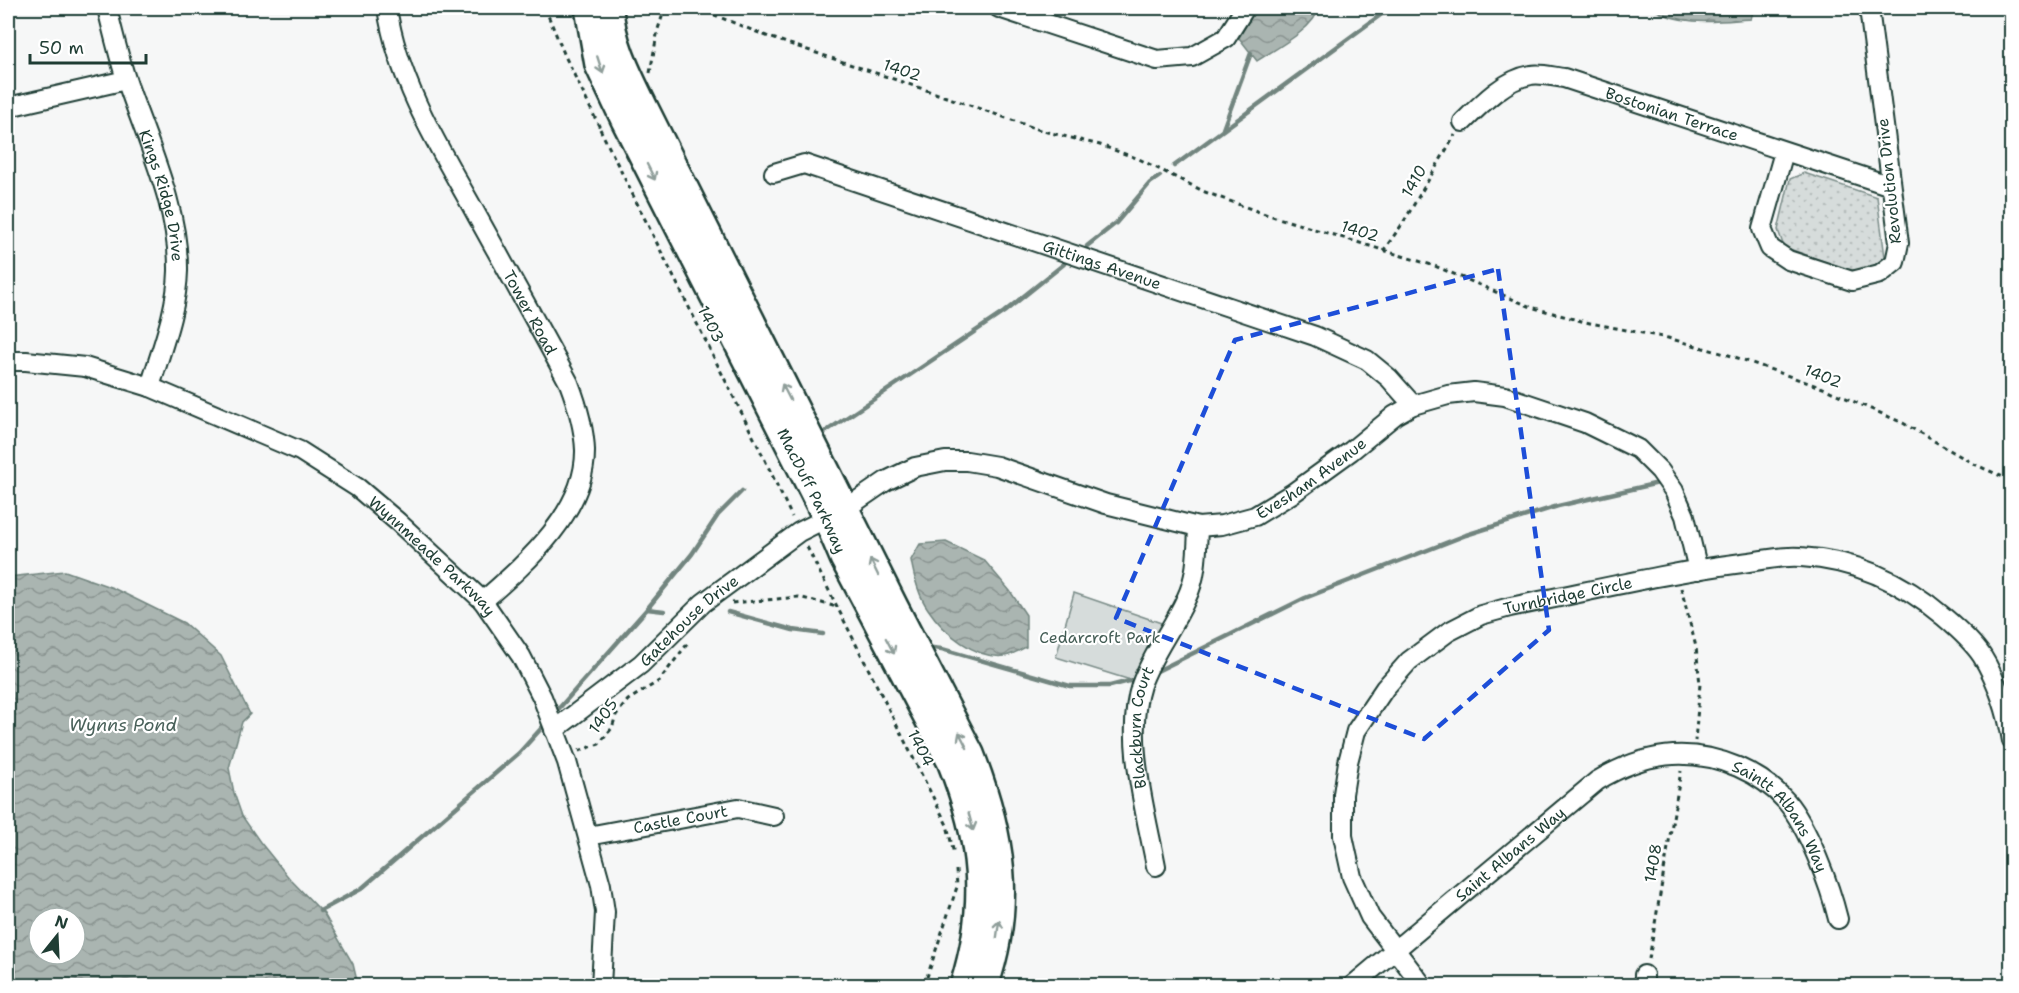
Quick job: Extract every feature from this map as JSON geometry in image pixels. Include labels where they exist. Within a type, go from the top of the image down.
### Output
[{"type":"street","name":"Kings Ridge Drive","points":[[106,8],[126,80],[152,150],[172,218],[176,245],[178,271],[175,297],[150,387]]},
{"type":"street","name":"Tower Road","points":[[387,8],[402,70],[424,119],[569,383],[582,426],[585,451],[582,472],[563,517],[550,536],[517,571],[483,601]]},
{"type":"street","name":"MacDuff Parkway","points":[[589,8],[612,124],[836,514],[970,754],[989,808],[997,844],[1001,885],[994,954],[984,986]]},
{"type":"street","name":"MacDuff Parkway","points":[[609,8],[610,21],[620,57],[836,514],[844,558],[951,761],[976,843],[981,887],[974,950],[964,986]]},
{"type":"street","points":[[999,8],[1028,12],[1157,60],[1192,57],[1226,38],[1245,8]]},
{"type":"street","name":"Revolution Drive","points":[[1785,152],[1762,229],[1770,248],[1788,260],[1852,281],[1880,274],[1895,262],[1899,243],[1869,8]]},
{"type":"street","name":"Bostonian Terrace","points":[[1463,122],[1482,102],[1512,83],[1532,75],[1564,78],[1891,186]]},
{"type":"street","points":[[8,107],[126,80]]},
{"type":"street","name":"Gittings Avenue","points":[[774,173],[804,164],[1315,336],[1367,360],[1389,378],[1413,405]]},
{"type":"street","name":"Wynnmeade Parkway","points":[[8,361],[85,367],[150,387],[270,437],[320,462],[376,502],[483,601],[521,656],[542,697],[567,762],[601,885],[605,912],[601,986]]},
{"type":"street","name":"Evesham Avenue","points":[[836,514],[886,481],[915,467],[945,461],[967,461],[997,466],[1106,504],[1198,527],[1222,525],[1255,516],[1293,493],[1351,451],[1395,415],[1413,405],[1448,394],[1474,392],[1505,396],[1586,423],[1638,449],[1661,472],[1673,490],[1685,516],[1698,570]]},
{"type":"street","name":"Gatehouse Drive","points":[[555,730],[641,664],[703,603],[799,532],[836,514]]},
{"type":"street","name":"Blackburn Court","points":[[1156,866],[1143,798],[1135,729],[1141,686],[1150,664],[1187,598],[1194,576],[1198,527]]},
{"type":"street","name":"Turnbridge Circle","points":[[1423,986],[1370,917],[1352,878],[1343,836],[1343,794],[1348,762],[1356,731],[1385,688],[1409,661],[1448,632],[1481,615],[1510,607],[1698,570],[1799,556],[1838,562],[1872,571],[1901,585],[1934,608],[1958,629],[1982,656],[2003,702],[2012,741]]},
{"type":"street","name":"Saintt Albans Way","points":[[1689,755],[1714,758],[1756,775],[1787,802],[1803,829],[1830,886],[1838,919]]},
{"type":"street","name":"Saint Albans Way","points":[[1352,986],[1597,781],[1632,763],[1655,757],[1689,755]]},
{"type":"street","name":"Castle Court","points":[[588,836],[738,808],[774,816]]},
{"type":"path","points":[[545,8],[564,56],[612,124]]},
{"type":"path","points":[[649,80],[658,28],[665,8]]},
{"type":"path","name":"1402","points":[[697,8],[769,37],[1043,131],[1100,145],[1139,159],[1205,192],[1262,213],[1435,266],[1531,307],[1585,322],[1657,336],[1721,353],[1823,388],[1903,423],[1974,464],[2012,481]]},
{"type":"path","name":"1410","points":[[1383,251],[1403,223],[1463,122]]},
{"type":"path","name":"1403","points":[[612,124],[799,532]]},
{"type":"path","name":"1404","points":[[799,532],[947,825],[956,861],[957,887],[924,986]]},
{"type":"path","name":"1408","points":[[1644,980],[1652,947],[1665,857],[1689,755],[1700,684],[1696,647],[1677,574]]},
{"type":"path","points":[[727,603],[799,597],[837,607]]},
{"type":"path","name":"1405","points":[[567,762],[580,750],[599,744],[612,728],[616,715],[628,700],[659,681],[692,637]]},
{"type":"highlighted area","points":[[1498,269],[1549,630],[1424,739],[1116,618],[1235,340]]},
{"type":"green space","points":[[1804,173],[1877,197],[1885,257],[1866,271],[1845,269],[1784,247],[1778,230],[1790,179]]},
{"type":"green space","name":"Cedarcroft Park","points":[[1074,593],[1167,625],[1137,682],[1056,657]]},
{"type":"water","points":[[1256,8],[1319,8],[1316,16],[1302,31],[1257,61],[1239,38]]},
{"type":"water","points":[[1652,8],[1754,8],[1751,19],[1700,21],[1675,18]]},
{"type":"water","points":[[946,542],[984,560],[1010,591],[1026,615],[1026,647],[1005,656],[983,654],[961,643],[934,618],[919,592],[911,560],[920,544]]},
{"type":"water","name":"Wynns Pond","points":[[65,571],[113,588],[184,623],[221,656],[250,714],[242,722],[229,768],[242,816],[290,879],[324,914],[353,964],[358,985],[8,985],[8,577]]},
{"type":"waterway","points":[[1174,166],[1390,8]]},
{"type":"waterway","points":[[1223,129],[1251,53]]},
{"type":"waterway","points":[[1087,246],[1116,223],[1150,183],[1160,176]]},
{"type":"waterway","points":[[819,436],[1004,312],[1064,264]]},
{"type":"waterway","points":[[1153,673],[1305,598],[1466,535],[1558,506],[1663,482]]},
{"type":"waterway","points":[[553,715],[647,609],[692,554],[718,515],[742,491]]},
{"type":"waterway","points":[[647,609],[664,611]]},
{"type":"waterway","points":[[728,612],[793,630],[823,634]]},
{"type":"waterway","points":[[924,647],[942,649],[1070,686],[1110,686],[1137,679]]},
{"type":"waterway","points":[[320,911],[361,889],[519,753],[548,721]]}]
